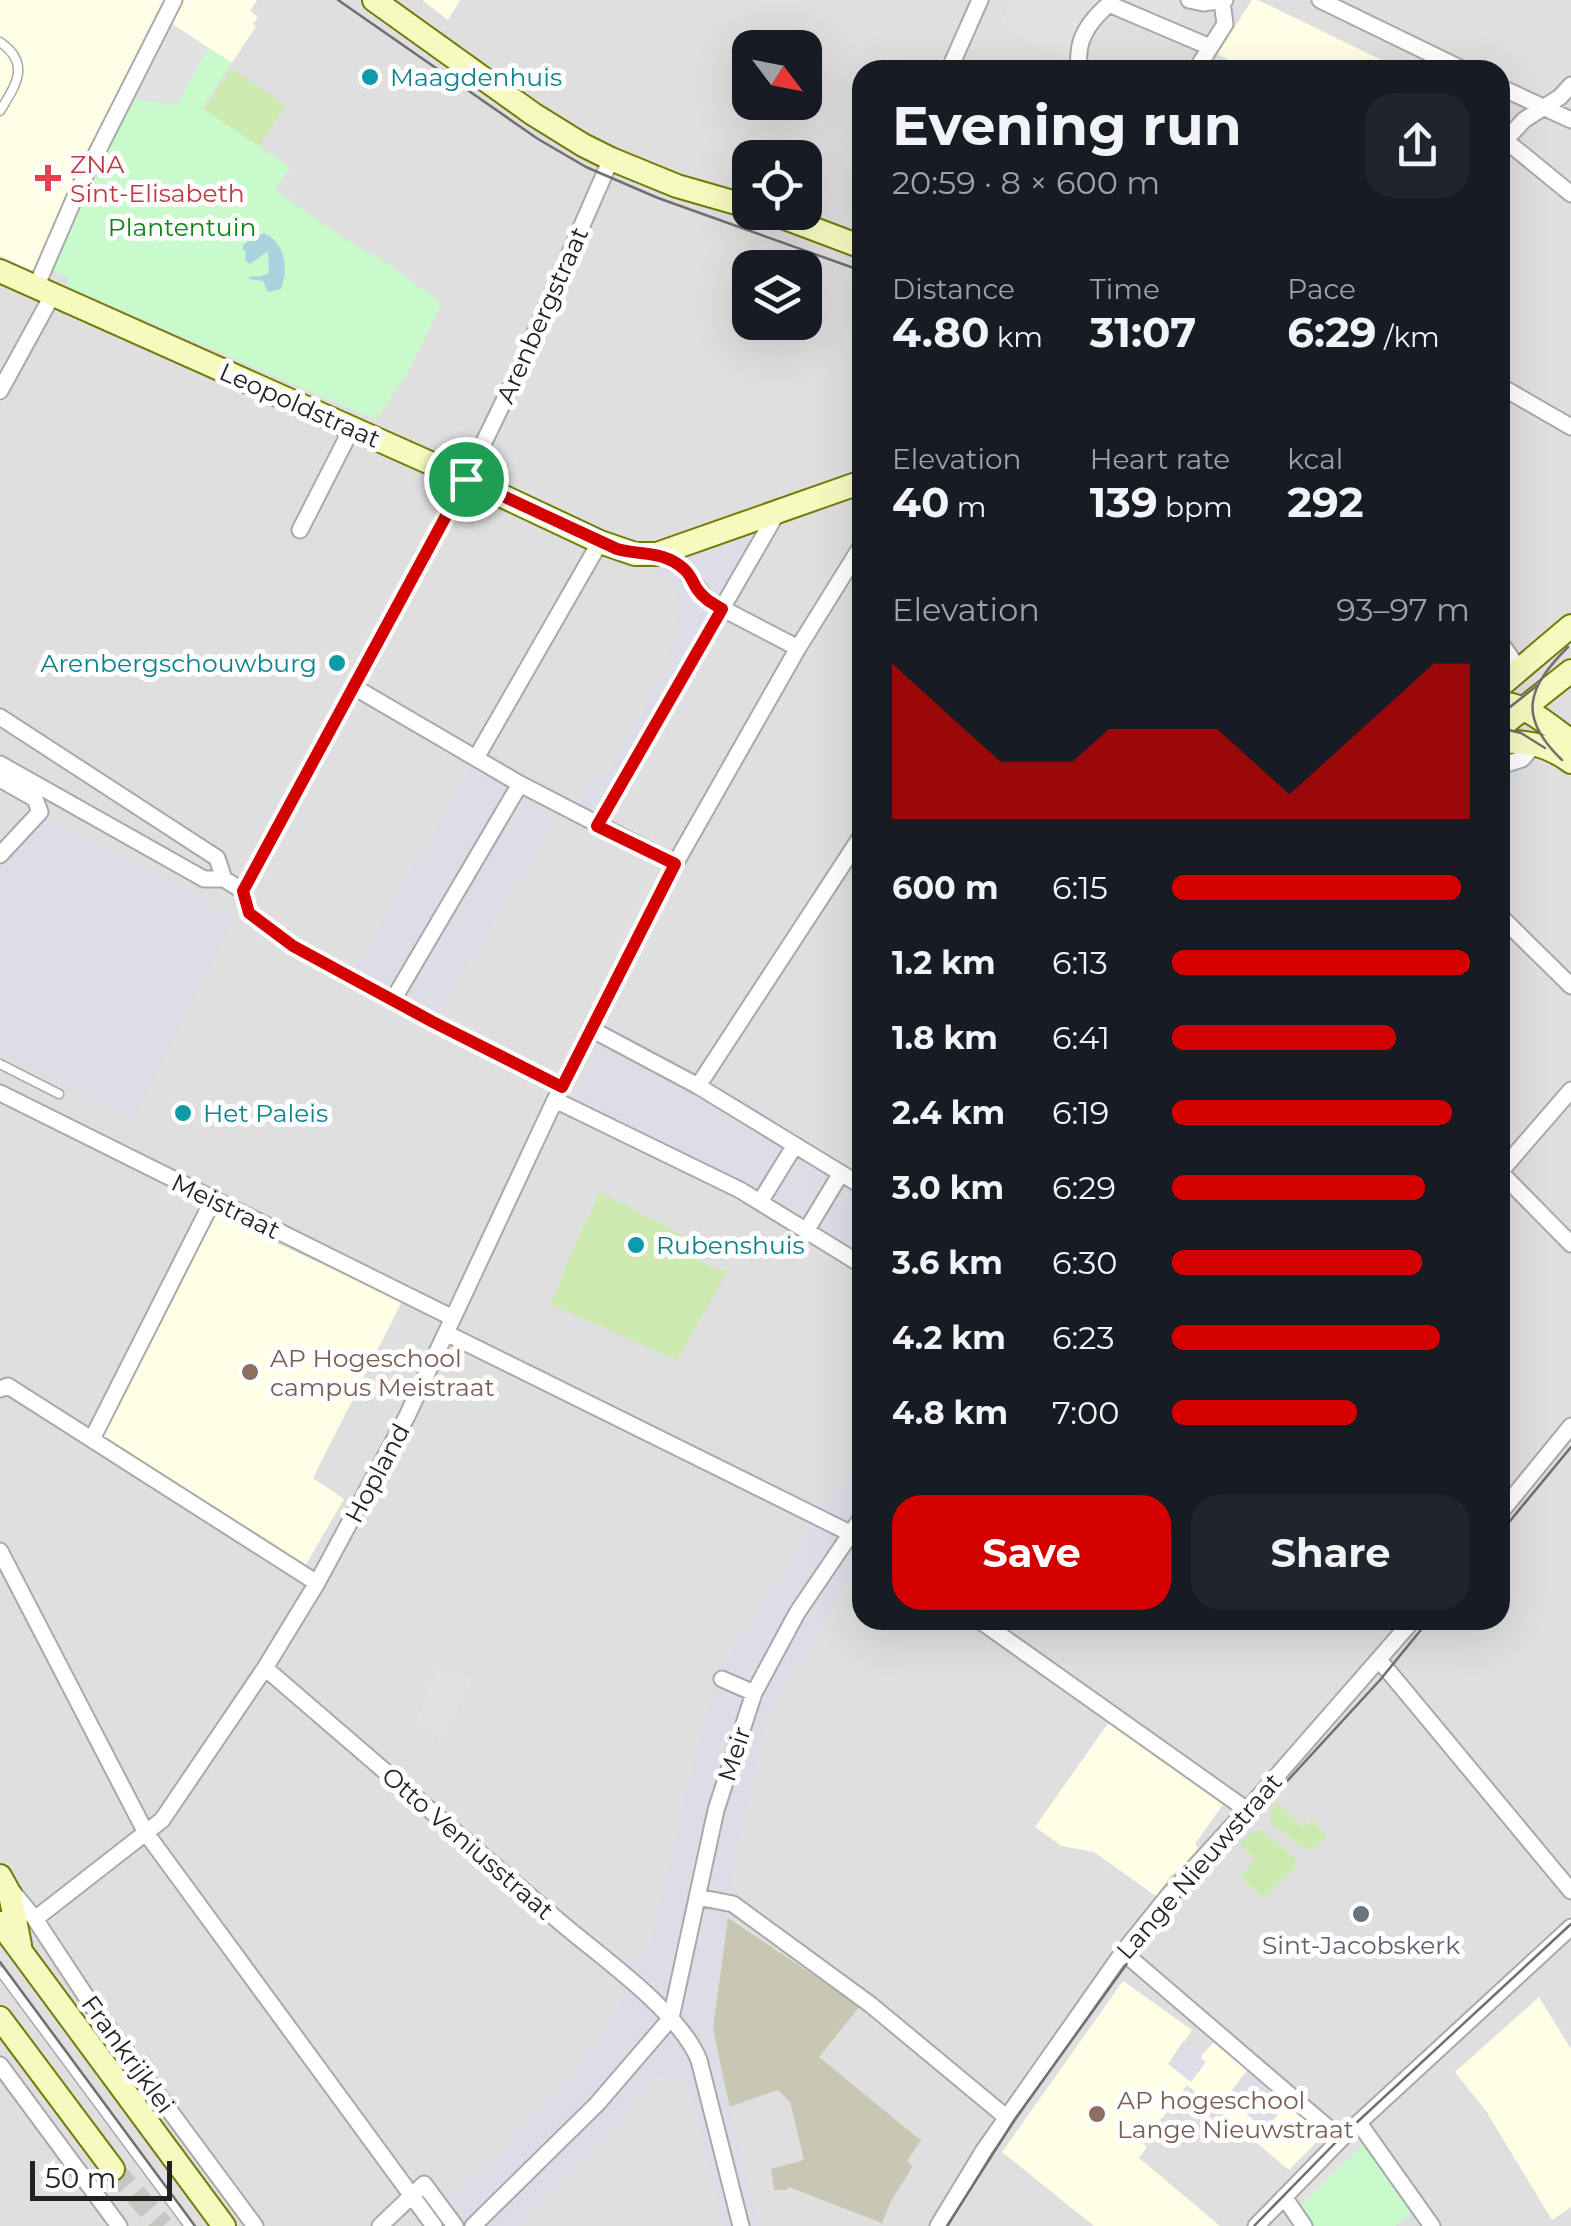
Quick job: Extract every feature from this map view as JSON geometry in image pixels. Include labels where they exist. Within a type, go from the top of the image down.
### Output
[{"type":"street","points":[[0,391],[45,291],[78,190],[174,0]]},
{"type":"street","points":[[374,0],[532,114],[611,160],[677,186],[732,202]]},
{"type":"street","points":[[398,0],[466,48],[488,81]]},
{"type":"street","points":[[953,60],[980,0]]},
{"type":"street","points":[[1188,0],[1223,1],[1224,24],[1202,60]]},
{"type":"street","points":[[1320,0],[1443,60]]},
{"type":"street","points":[[1079,60],[1078,50],[1093,18],[1109,4],[1210,47]]},
{"type":"street","points":[[1510,135],[1571,85]]},
{"type":"street","points":[[1510,93],[1571,120]]},
{"type":"street","points":[[1510,148],[1571,194]]},
{"type":"street","name":"Arenbergstraat","points":[[243,891],[466,479],[532,342],[611,160]]},
{"type":"street","points":[[817,230],[852,243]]},
{"type":"street","name":"Leopoldstraat","points":[[0,270],[600,542],[635,554],[657,554]]},
{"type":"street","points":[[1510,392],[1571,427]]},
{"type":"street","points":[[300,530],[352,428]]},
{"type":"street","points":[[657,554],[852,486]]},
{"type":"street","points":[[597,826],[777,512]]},
{"type":"street","points":[[476,758],[600,542]]},
{"type":"street","points":[[657,554],[682,567],[708,601],[798,648]]},
{"type":"street","name":"Hopland","points":[[34,1918],[162,1820],[318,1583],[389,1452],[559,1094],[675,864],[852,561]]},
{"type":"street","points":[[1510,678],[1571,626]]},
{"type":"street","points":[[1510,656],[1520,669]]},
{"type":"street","points":[[1510,720],[1571,671]]},
{"type":"street","points":[[354,687],[520,784],[675,864]]},
{"type":"street","points":[[1510,704],[1525,709],[1571,740]]},
{"type":"street","points":[[0,718],[217,858],[224,880]]},
{"type":"street","points":[[1510,743],[1550,748],[1571,762]]},
{"type":"street","points":[[1510,762],[1522,758],[1534,746]]},
{"type":"street","points":[[0,764],[204,879],[224,880],[243,891],[249,913],[293,946],[760,1202],[852,1259]]},
{"type":"street","points":[[0,779],[35,799],[40,812]]},
{"type":"street","points":[[393,1000],[520,784]]},
{"type":"street","points":[[0,855],[55,795]]},
{"type":"street","points":[[698,1086],[852,850]]},
{"type":"street","points":[[1510,926],[1571,986]]},
{"type":"street","points":[[591,1029],[698,1086],[852,1180]]},
{"type":"street","points":[[1510,1160],[1571,1090]]},
{"type":"street","name":"Meistraat","points":[[0,1093],[852,1534]]},
{"type":"street","points":[[760,1202],[795,1145]]},
{"type":"street","points":[[806,1230],[842,1174]]},
{"type":"street","points":[[1510,1182],[1571,1244]]},
{"type":"street","points":[[92,1439],[213,1200]]},
{"type":"street","points":[[0,1389],[8,1386],[318,1583]]},
{"type":"street","points":[[1510,1501],[1571,1426]]},
{"type":"street","name":"Meir","points":[[671,2018],[716,1810],[754,1693],[797,1613],[852,1542]]},
{"type":"street","points":[[0,1551],[146,1833],[434,2226]]},
{"type":"street","points":[[993,1630],[1247,1810]]},
{"type":"street","points":[[1398,1630],[1402,1635]]},
{"type":"street","name":"Lange Nieuwstraat","points":[[938,2226],[1006,2117],[1123,1952],[1169,1894],[1406,1630]]},
{"type":"street","points":[[1380,1661],[1571,1891]]},
{"type":"street","name":"Otto Veniusstraat","points":[[265,1668],[671,2018],[692,2043],[700,2060],[741,2226]]},
{"type":"street","points":[[722,1680],[754,1693]]},
{"type":"street","name":"Frankrijklei","points":[[1,1878],[34,1918],[93,2006],[255,2226]]},
{"type":"street","name":"Frankrijklei","points":[[1,1878],[13,1903],[19,1942],[28,1962]]},
{"type":"street","points":[[697,1896],[733,1904],[871,2005],[1006,2117]]},
{"type":"street","name":"Frankrijklei","points":[[0,1923],[224,2226]]},
{"type":"street","points":[[1256,2226],[1341,2140],[1571,1927]]},
{"type":"street","points":[[1123,1952],[1341,2140]]},
{"type":"street","points":[[0,2018],[113,2169]]},
{"type":"street","points":[[473,2226],[597,2104],[671,2018]]},
{"type":"street","points":[[0,2065],[119,2226]]},
{"type":"street","points":[[1359,2123],[1432,2226]]},
{"type":"street","points":[[380,2226],[424,2184],[455,2226]]},
{"type":"street","points":[[1284,2197],[1304,2226]]},
{"type":"lane","points":[[0,42],[12,52],[18,74],[0,112]]},
{"type":"lane","points":[[0,1064],[60,1094]]},
{"type":"lane","points":[[0,1971],[188,2226]]},
{"type":"shaded area","points":[[0,0],[1571,0],[1571,2226],[0,2226]]},
{"type":"shaded area","name":"ZNA Sint-Elisabeth","points":[[0,0],[257,0],[250,11],[258,17],[253,24],[256,26],[232,63],[170,24],[49,278],[0,256]]},
{"type":"shaded area","points":[[422,0],[460,0],[448,20]]},
{"type":"shaded area","points":[[1012,0],[1188,0],[1174,32],[1109,4],[1093,19],[1081,60],[1068,60],[1010,33],[1001,23]]},
{"type":"shaded area","points":[[1252,0],[1258,0],[1381,60],[1229,60],[1217,54]]},
{"type":"shaded area","points":[[171,23],[209,48],[176,105],[132,99]]},
{"type":"shaded area","points":[[782,526],[602,840],[557,819],[433,1022],[349,977],[482,747],[580,804],[599,771],[606,774],[672,659],[666,655],[681,629],[675,625],[679,612],[677,596],[662,577],[651,573],[655,566]]},
{"type":"shaded area","points":[[1510,751],[1547,753],[1510,783]]},
{"type":"shaded area","points":[[40,812],[236,918],[133,1123],[0,1054],[0,855]]},
{"type":"shaded area","points":[[613,1020],[616,1026],[697,1070],[852,1168],[852,1196],[843,1190],[838,1199],[852,1208],[852,1267],[739,1198],[568,1113]]},
{"type":"shaded area","name":"AP Hogeschool campus Meistraat","points":[[216,1215],[402,1301],[313,1478],[344,1499],[305,1566],[97,1442]]},
{"type":"shaded area","points":[[852,1471],[852,1578],[769,1711],[735,1860],[715,2004],[715,2045],[759,2226],[723,2226],[688,2083],[657,2076],[599,2149],[520,2226],[455,2226],[439,2198],[450,2196],[492,2160],[552,2098],[623,2001],[616,1980],[630,1962],[647,1956],[714,1689],[739,1639],[811,1527],[812,1513],[818,1505],[830,1502]]},
{"type":"shaded area","points":[[440,1668],[472,1680],[439,1748],[435,1745],[440,1739],[438,1733],[417,1717]]},
{"type":"shaded area","points":[[1109,1722],[1223,1804],[1195,1844],[1198,1848],[1156,1896],[1094,1852],[1062,1846],[1035,1827]]},
{"type":"shaded area","points":[[728,1918],[860,2006],[819,2057],[922,2138],[907,2161],[913,2166],[882,2223],[789,2187],[774,2190],[771,2169],[804,2160],[790,2102],[778,2090],[729,2107],[713,2028]]},
{"type":"shaded area","name":"AP hogeschool Lange Nieuwstraat","points":[[1123,1981],[1192,2030],[1184,2042],[1202,2055],[1216,2040],[1326,2133],[1289,2170],[1187,2085],[1143,2143],[1147,2147],[1139,2158],[1220,2226],[1094,2226],[1002,2152]]},
{"type":"shaded area","points":[[1539,1997],[1571,2049],[1571,2207],[1552,2220],[1486,2111],[1455,2072]]},
{"type":"shaded area","points":[[1183,2041],[1206,2062],[1191,2082],[1168,2064]]},
{"type":"shaded area","points":[[1249,2068],[1289,2101],[1265,2130],[1225,2099]]},
{"type":"shaded area","points":[[1359,2123],[1366,2142],[1299,2208],[1287,2193]]},
{"type":"green space","name":"Plantentuin","points":[[209,48],[232,63],[202,108],[290,167],[275,190],[442,303],[405,380],[376,420],[66,286],[69,278],[52,270],[132,99],[176,105]]},
{"type":"green space","points":[[232,69],[286,105],[251,159],[195,121]]},
{"type":"green space","points":[[600,1192],[696,1242],[690,1256],[718,1270],[728,1270],[677,1360],[551,1304]]},
{"type":"green space","points":[[1277,1803],[1303,1827],[1311,1817],[1327,1836],[1313,1848],[1304,1849],[1269,1822]]},
{"type":"green space","points":[[1262,1830],[1296,1859],[1294,1870],[1262,1898],[1240,1875],[1255,1859],[1239,1844],[1249,1834]]},
{"type":"green space","points":[[1366,2142],[1415,2212],[1395,2226],[1311,2226],[1299,2208]]},
{"type":"water","points":[[264,233],[277,243],[285,265],[281,289],[268,292],[263,281],[249,279],[269,273],[268,251],[250,264],[243,249],[243,245]]},
{"type":"tunnel","points":[[113,2169],[163,2226]]},
{"type":"tram line","points":[[338,0],[538,139],[586,167],[658,198],[852,267]]},
{"type":"tram line","points":[[1562,760],[1538,730],[1533,703],[1543,676],[1568,647]]},
{"type":"tram line","points":[[1510,707],[1539,684]]},
{"type":"tram line","points":[[1510,730],[1545,748]]},
{"type":"tram line","points":[[1510,1521],[1571,1447]]},
{"type":"tram line","points":[[947,2226],[1015,2119],[1154,1926],[1380,1680],[1421,1630]]},
{"type":"tram line","points":[[1254,2226],[1340,2138],[1571,1924]]},
{"type":"tram line","points":[[0,1962],[195,2226]]},
{"type":"place","name":"Maagdenhuis","points":[[370,77]]},
{"type":"place","name":"ZNA Sint-Elisabeth","points":[[48,178]]},
{"type":"place","name":"Arenbergschouwburg","points":[[337,663]]},
{"type":"place","name":"Het Paleis","points":[[183,1113]]},
{"type":"place","name":"Rubenshuis","points":[[636,1245]]},
{"type":"place","name":"AP Hogeschool campus Meistraat","points":[[250,1372]]},
{"type":"place","name":"Sint-Jacobskerk","points":[[1361,1914]]},
{"type":"place","name":"AP hogeschool Lange Nieuwstraat","points":[[1097,2114]]},
{"type":"route","points":[[466,479],[617,549],[657,554],[672,561],[689,574],[708,601],[722,609],[597,826],[675,864],[562,1087],[293,946],[249,913],[243,891],[466,479]]}]
